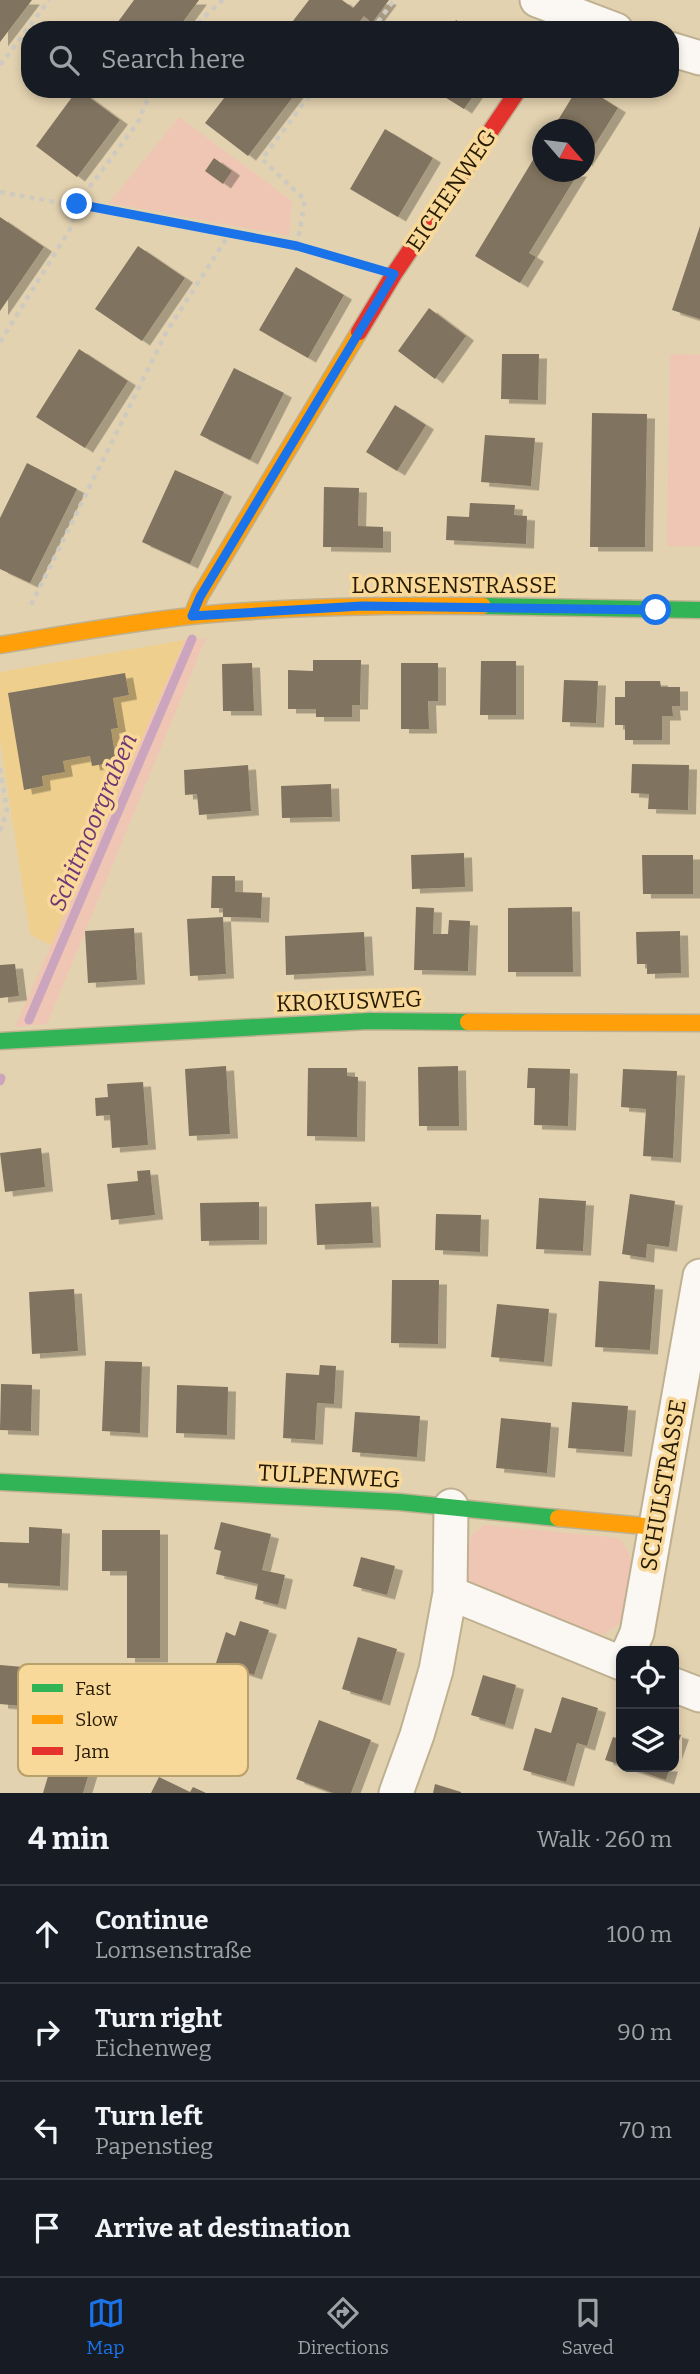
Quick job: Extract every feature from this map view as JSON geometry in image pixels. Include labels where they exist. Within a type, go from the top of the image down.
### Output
[{"type":"street","points":[[537,0],[564,21]]},
{"type":"street","name":"EICHENWEG","points":[[192,616],[200,597],[394,274],[513,98]]},
{"type":"street","name":"LORNSENSTRASSE","points":[[0,645],[192,616],[362,606],[700,610]]},
{"type":"street","name":"KROKUSWEG","points":[[0,1041],[369,1021],[700,1023]]},
{"type":"street","name":"SCHULSTRASSE","points":[[631,1646],[637,1633],[700,1276]]},
{"type":"street","name":"TULPENWEG","points":[[0,1482],[451,1506],[656,1527]]},
{"type":"street","points":[[396,1793],[436,1670],[450,1593],[451,1506]]},
{"type":"street","points":[[450,1593],[616,1661]]},
{"type":"street","points":[[679,1687],[700,1695]]},
{"type":"path","points":[[33,21],[49,0]]},
{"type":"path","points":[[200,21],[223,0]]},
{"type":"path","points":[[379,21],[394,0]]},
{"type":"path","points":[[0,65],[21,37]]},
{"type":"path","points":[[0,342],[72,226],[77,204],[138,122],[148,98]]},
{"type":"path","points":[[297,246],[304,200],[262,159],[308,98]]},
{"type":"path","points":[[0,192],[297,246],[394,274]]},
{"type":"path","points":[[31,612],[37,592],[167,331],[230,233]]},
{"type":"path","points":[[0,768],[6,810],[0,831]]},
{"type":"shaded area","points":[[179,117],[292,201],[289,236],[109,203]]},
{"type":"shaded area","points":[[670,354],[700,355],[700,546],[667,546]]},
{"type":"shaded area","points":[[206,638],[47,1024],[15,1027],[185,640]]},
{"type":"shaded area","points":[[185,640],[52,946],[30,934],[0,740],[0,672]]},
{"type":"shaded area","points":[[484,1525],[619,1538],[626,1547],[632,1567],[624,1620],[605,1634],[581,1634],[472,1585],[464,1573],[471,1536]]},
{"type":"building","points":[[0,0],[32,0],[0,42]]},
{"type":"building","points":[[134,0],[199,0],[184,21],[119,21]]},
{"type":"building","points":[[309,0],[342,0],[353,8],[360,0],[389,0],[373,21],[364,16],[360,21],[293,21]]},
{"type":"building","points":[[71,98],[90,98],[120,120],[77,177],[36,146]]},
{"type":"building","points":[[224,98],[292,98],[248,156],[205,123]]},
{"type":"building","points":[[446,98],[472,98],[464,109]]},
{"type":"building","points":[[572,98],[602,98],[618,108],[595,145],[595,119],[559,119]]},
{"type":"building","points":[[385,129],[433,158],[398,217],[350,189]]},
{"type":"building","points":[[214,158],[232,171],[223,184],[205,171]]},
{"type":"building","points":[[532,162],[532,182],[573,182],[529,253],[536,257],[520,283],[475,256]]},
{"type":"building","points":[[0,217],[44,247],[0,311]]},
{"type":"building","points":[[700,226],[700,319],[672,310]]},
{"type":"building","points":[[138,246],[185,278],[142,341],[95,309]]},
{"type":"building","points":[[296,267],[344,295],[308,358],[259,330]]},
{"type":"building","points":[[429,308],[466,336],[435,379],[398,351]]},
{"type":"building","points":[[79,349],[128,381],[85,448],[36,417]]},
{"type":"building","points":[[502,354],[539,354],[538,400],[501,399]]},
{"type":"building","points":[[234,368],[284,393],[250,460],[200,435]]},
{"type":"building","points":[[395,405],[426,425],[397,471],[366,452]]},
{"type":"building","points":[[592,413],[647,414],[645,547],[590,547]]},
{"type":"building","points":[[485,435],[535,438],[531,486],[481,482]]},
{"type":"building","points":[[27,463],[77,489],[30,583],[0,569],[0,518]]},
{"type":"building","points":[[175,470],[224,492],[190,564],[142,542]]},
{"type":"building","points":[[324,487],[359,488],[358,526],[383,527],[383,548],[323,547]]},
{"type":"building","points":[[470,503],[515,505],[514,515],[527,516],[526,544],[446,540],[447,516],[469,517]]},
{"type":"building","points":[[313,660],[361,660],[360,705],[352,705],[352,717],[316,717],[316,709],[288,709],[288,670],[313,671]]},
{"type":"building","points":[[481,661],[516,661],[516,715],[480,715]]},
{"type":"building","points":[[252,663],[254,711],[223,711],[222,664]]},
{"type":"building","points":[[401,663],[438,663],[438,701],[428,701],[429,729],[401,729]]},
{"type":"building","points":[[125,673],[129,695],[113,698],[118,728],[111,729],[116,762],[92,766],[90,756],[63,761],[65,772],[42,776],[43,786],[24,790],[8,693]]},
{"type":"building","points":[[564,680],[598,681],[596,723],[562,722]]},
{"type":"building","points":[[625,681],[660,681],[661,687],[680,687],[680,706],[672,706],[673,716],[662,716],[662,740],[625,740],[625,725],[615,725],[615,697],[625,697]]},
{"type":"building","points":[[632,764],[689,765],[688,810],[648,809],[649,794],[631,793]]},
{"type":"building","points":[[248,765],[251,811],[199,815],[197,794],[185,795],[184,770]]},
{"type":"building","points":[[331,784],[332,817],[282,818],[281,786]]},
{"type":"building","points":[[464,853],[465,887],[412,889],[411,855]]},
{"type":"building","points":[[642,855],[693,855],[693,894],[643,894]]},
{"type":"building","points":[[212,876],[235,876],[235,892],[262,893],[261,918],[223,917],[223,908],[211,908]]},
{"type":"building","points":[[416,907],[434,908],[433,934],[448,934],[449,920],[470,921],[468,971],[414,970]]},
{"type":"building","points":[[572,907],[573,972],[508,972],[508,908]]},
{"type":"building","points":[[223,917],[226,974],[190,976],[187,919]]},
{"type":"building","points":[[134,928],[137,980],[88,983],[85,931]]},
{"type":"building","points":[[680,931],[681,973],[647,974],[647,964],[637,964],[636,932]]},
{"type":"building","points":[[364,932],[366,971],[286,975],[285,936]]},
{"type":"building","points":[[15,964],[19,996],[0,998],[0,965]]},
{"type":"building","points":[[226,1066],[230,1134],[189,1136],[185,1069]]},
{"type":"building","points":[[458,1066],[459,1126],[419,1126],[418,1067]]},
{"type":"building","points":[[308,1068],[347,1068],[347,1076],[358,1077],[357,1137],[307,1136]]},
{"type":"building","points":[[528,1068],[570,1069],[568,1126],[534,1125],[535,1088],[527,1088]]},
{"type":"building","points":[[623,1069],[677,1071],[673,1158],[643,1156],[646,1109],[621,1107]]},
{"type":"building","points":[[143,1082],[148,1145],[112,1148],[110,1115],[96,1116],[95,1098],[108,1097],[107,1084]]},
{"type":"building","points":[[41,1148],[45,1187],[5,1192],[0,1153]]},
{"type":"building","points":[[150,1170],[155,1215],[111,1220],[107,1184],[138,1181],[137,1171]]},
{"type":"building","points":[[630,1194],[675,1201],[669,1247],[647,1244],[646,1258],[622,1254]]},
{"type":"building","points":[[539,1198],[586,1201],[583,1251],[536,1249]]},
{"type":"building","points":[[259,1202],[259,1240],[201,1241],[200,1203]]},
{"type":"building","points":[[371,1202],[373,1243],[317,1245],[315,1204]]},
{"type":"building","points":[[436,1214],[481,1215],[480,1252],[435,1250]]},
{"type":"building","points":[[392,1280],[439,1280],[438,1344],[391,1343]]},
{"type":"building","points":[[599,1281],[655,1285],[650,1350],[595,1347]]},
{"type":"building","points":[[74,1289],[78,1351],[32,1354],[29,1292]]},
{"type":"building","points":[[497,1304],[549,1309],[544,1362],[491,1357]]},
{"type":"building","points":[[105,1361],[142,1362],[140,1433],[102,1431]]},
{"type":"building","points":[[320,1365],[336,1366],[334,1404],[317,1403],[315,1440],[283,1438],[286,1373],[319,1375]]},
{"type":"building","points":[[1,1384],[32,1385],[31,1431],[0,1430]]},
{"type":"building","points":[[177,1385],[228,1387],[227,1435],[176,1433]]},
{"type":"building","points":[[572,1402],[628,1406],[624,1452],[568,1448]]},
{"type":"building","points":[[355,1412],[420,1416],[417,1457],[352,1452]]},
{"type":"building","points":[[501,1418],[551,1423],[547,1473],[496,1468]]},
{"type":"building","points":[[221,1522],[271,1534],[262,1570],[285,1575],[278,1605],[255,1599],[258,1584],[216,1574],[221,1551],[214,1549]]},
{"type":"building","points":[[29,1527],[62,1529],[60,1586],[0,1583],[0,1542],[29,1543]]},
{"type":"building","points":[[102,1530],[160,1530],[160,1658],[127,1658],[127,1571],[102,1571]]},
{"type":"building","points":[[361,1557],[395,1566],[387,1595],[353,1586]]},
{"type":"building","points":[[240,1621],[269,1630],[254,1675],[248,1673],[248,1664],[216,1663],[226,1632],[235,1636]]},
{"type":"building","points":[[358,1637],[397,1649],[382,1701],[342,1689]]},
{"type":"building","points":[[0,1665],[18,1667],[18,1706],[0,1704]]},
{"type":"building","points":[[483,1675],[516,1685],[505,1725],[471,1715]]},
{"type":"building","points":[[562,1697],[598,1708],[587,1746],[577,1743],[566,1782],[523,1770],[535,1728],[551,1733]]},
{"type":"building","points":[[319,1720],[371,1740],[351,1793],[333,1793],[296,1779]]},
{"type":"building","points":[[613,1737],[616,1738],[616,1763],[605,1760]]},
{"type":"building","points":[[642,1772],[668,1772],[666,1780]]},
{"type":"building","points":[[48,1776],[88,1776],[83,1793],[43,1793]]},
{"type":"building","points":[[159,1777],[190,1792],[193,1787],[206,1793],[151,1793]]},
{"type":"building","points":[[435,1784],[461,1792],[461,1793],[433,1793]]},
{"type":"waterway","name":"Schitmoorgraben","points":[[29,1020],[192,639]]},
{"type":"traffic: fast","points":[[483,606],[700,610]]},
{"type":"traffic: fast","points":[[0,1041],[369,1021],[468,1022]]},
{"type":"traffic: fast","points":[[0,1482],[399,1502],[558,1518]]},
{"type":"traffic: slow","points":[[192,616],[200,596],[359,332]]},
{"type":"traffic: slow","points":[[0,645],[100,628],[235,612],[342,607],[483,606]]},
{"type":"traffic: slow","points":[[468,1022],[700,1023]]},
{"type":"traffic: slow","points":[[558,1518],[656,1527]]},
{"type":"traffic: jam","points":[[359,332],[394,274],[513,98]]},
{"type":"route","points":[[77,204],[297,246],[394,274],[200,597],[192,616],[362,606],[656,610]]}]
